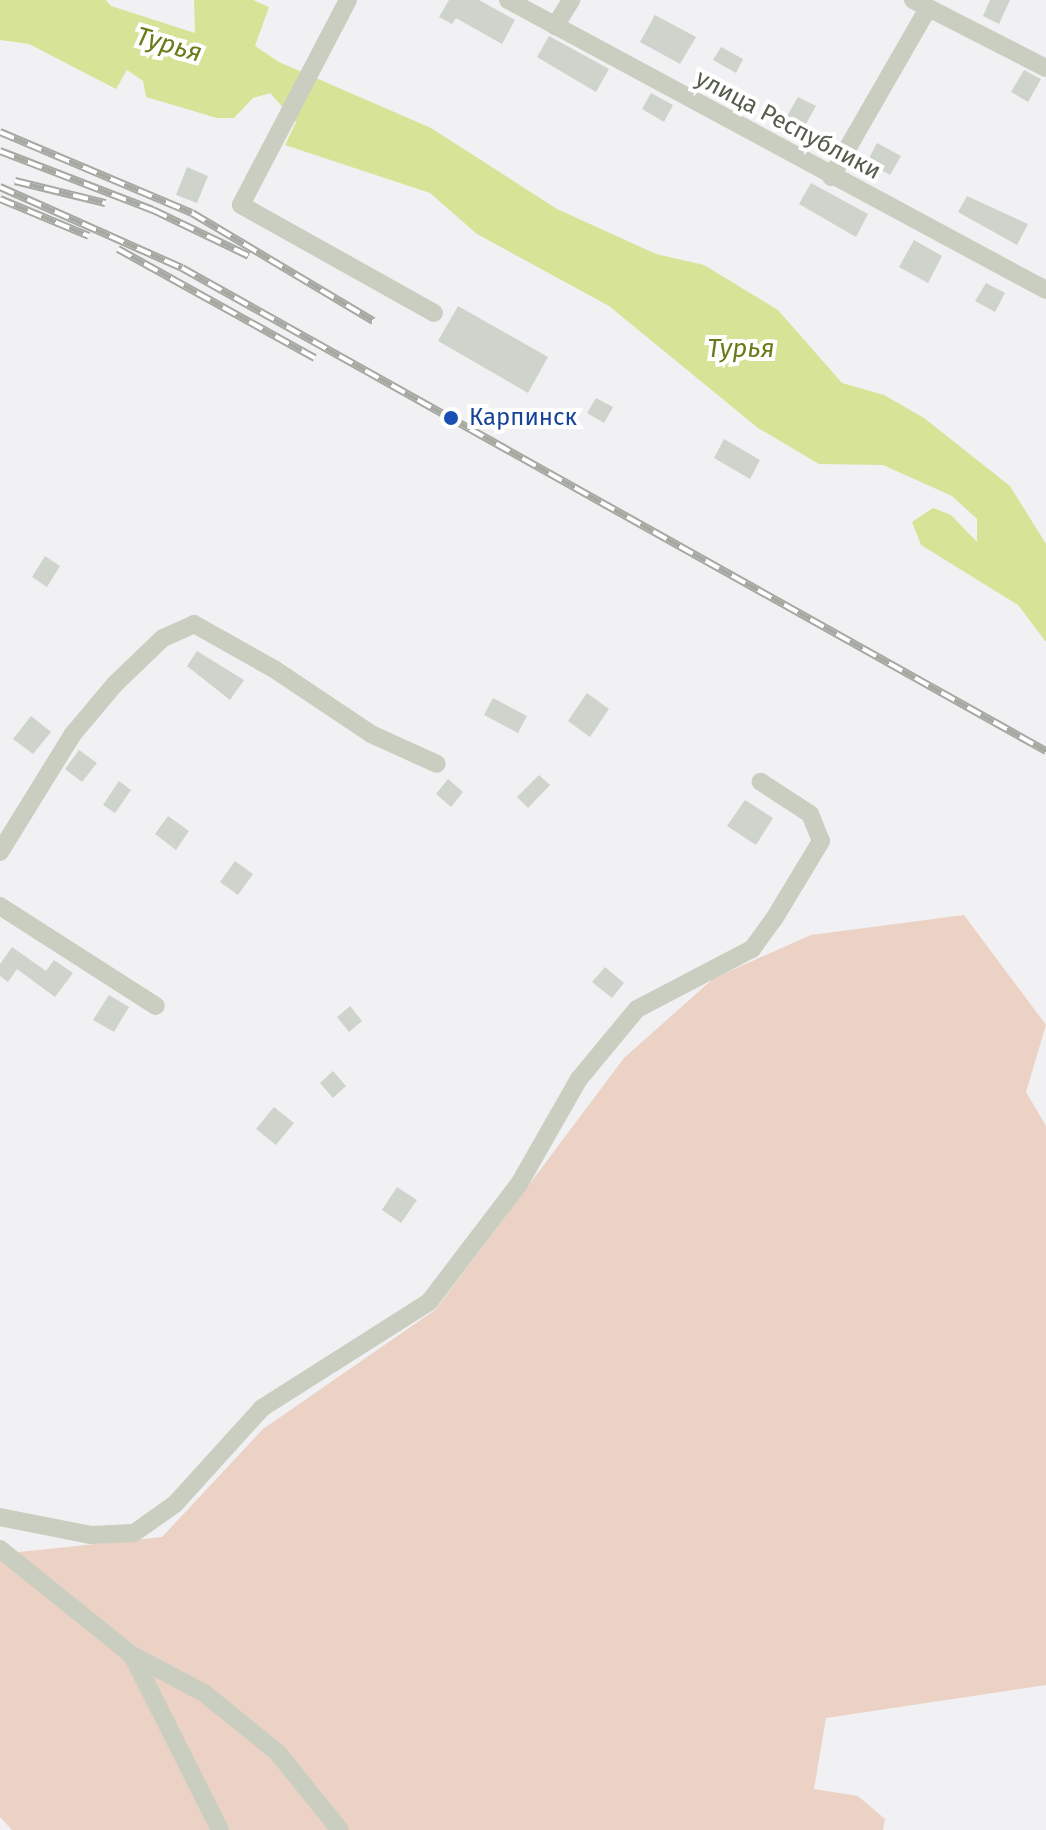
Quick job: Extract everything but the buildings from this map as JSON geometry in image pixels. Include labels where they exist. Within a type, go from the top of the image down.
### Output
[{"type":"street","points":[[348,0],[241,205],[434,313]]},
{"type":"street","name":"улица Республики","points":[[508,0],[831,177],[1046,290]]},
{"type":"street","points":[[555,26],[571,0]]},
{"type":"street","points":[[831,177],[920,4],[1046,68]]},
{"type":"street","points":[[0,852],[73,734],[115,684],[163,638],[194,624],[274,669],[371,734],[437,764]]},
{"type":"street","points":[[0,1517],[91,1535],[134,1533],[175,1504],[262,1408],[429,1302],[519,1184],[579,1079],[637,1009],[752,949],[774,919],[821,841],[810,814],[761,782]]},
{"type":"street","points":[[0,906],[156,1006]]},
{"type":"street","points":[[0,1549],[132,1655],[204,1693],[278,1753],[340,1830]]},
{"type":"street","points":[[132,1655],[220,1830]]},
{"type":"shaded area","points":[[964,915],[1046,1025],[1026,1092],[1046,1126],[1046,1685],[826,1718],[814,1789],[858,1796],[885,1819],[883,1830],[12,1830],[0,1817],[0,1554],[162,1537],[263,1429],[435,1310],[624,1058],[714,978],[811,935]]},
{"type":"water","name":"Турья","points":[[0,0],[106,0],[111,6],[195,33],[194,0],[253,0],[269,7],[255,46],[279,62],[431,128],[557,209],[656,254],[704,265],[778,310],[842,383],[884,395],[924,418],[1010,486],[1046,544],[1046,642],[1018,605],[921,545],[912,522],[933,508],[951,515],[977,542],[977,519],[952,496],[883,465],[819,464],[758,428],[609,306],[477,234],[430,193],[285,145],[296,122],[270,93],[253,98],[234,118],[217,118],[146,97],[143,81],[127,70],[116,89],[29,44],[0,40]]},
{"type":"railway","points":[[0,132],[192,213],[373,321]]},
{"type":"railway","points":[[0,151],[153,210],[249,256]]},
{"type":"railway","points":[[15,181],[105,203]]},
{"type":"railway","points":[[0,187],[182,268],[1046,751]]},
{"type":"railway","points":[[0,199],[89,236]]},
{"type":"railway","points":[[118,249],[315,358]]},
{"type":"place","name":"Карпинск","points":[[451,418]]}]
